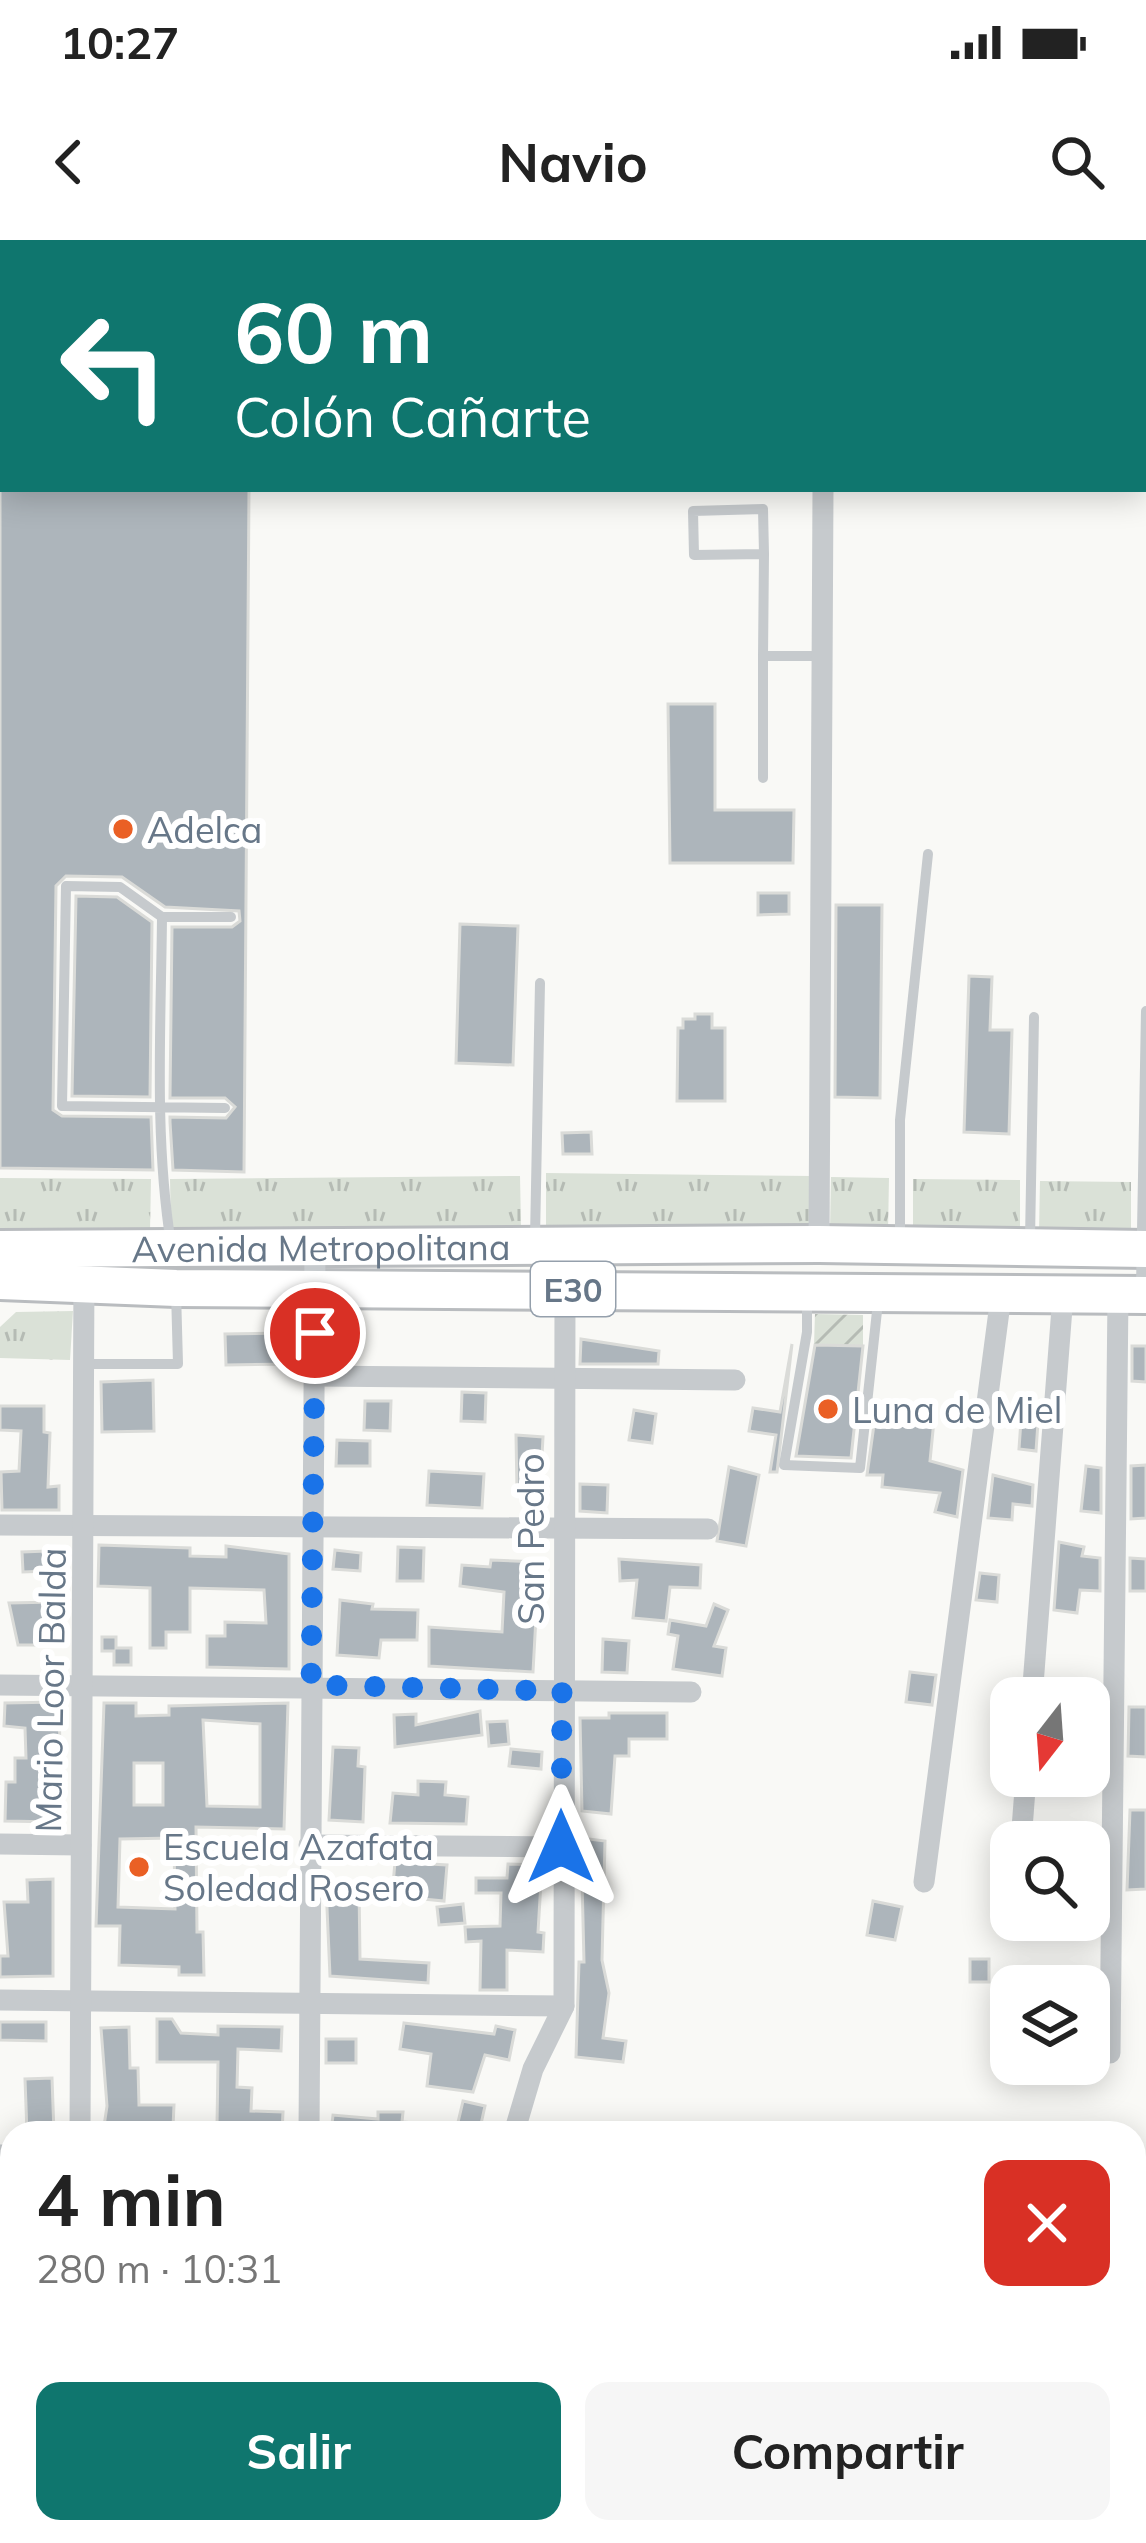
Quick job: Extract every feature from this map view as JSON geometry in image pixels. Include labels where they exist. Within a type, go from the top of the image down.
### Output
[{"type":"highway","name":"Avenida Metropolitana","points":[[0,1249],[84,1265],[172,1247],[315,1250],[819,1244],[1143,1249]]},
{"type":"highway","name":"E30","points":[[0,1281],[84,1265],[176,1288],[1135,1295]]},
{"type":"street","points":[[819,1244],[824,492]]},
{"type":"street","points":[[309,2121],[315,1250]]},
{"type":"street","name":"Mario Loor Balda","points":[[80,2121],[84,1265]]},
{"type":"street","name":"San Pedro","points":[[564,2006],[565,1289]]},
{"type":"street","points":[[924,1882],[1001,1295]]},
{"type":"street","points":[[1034,1677],[1063,1295]]},
{"type":"street","points":[[1110,2053],[1135,1295]]},
{"type":"street","points":[[314,1376],[735,1380]]},
{"type":"street","points":[[0,1526],[708,1529]]},
{"type":"street","points":[[0,1685],[311,1685],[691,1693]]},
{"type":"street","points":[[0,1844],[81,1845]]},
{"type":"street","points":[[309,1845],[561,1847]]},
{"type":"street","points":[[0,2000],[564,2006],[533,2069],[518,2121]]},
{"type":"lane","points":[[763,778],[764,554],[763,509],[694,511],[694,556],[764,554]]},
{"type":"lane","points":[[763,656],[821,656]]},
{"type":"lane","points":[[900,1245],[900,1120],[928,854]]},
{"type":"lane","points":[[225,1108],[62,1106],[66,886],[121,887],[162,917],[231,917]]},
{"type":"lane","points":[[85,1364],[178,1364],[176,1288],[160,1170],[162,917]]},
{"type":"lane","points":[[535,1247],[540,983]]},
{"type":"lane","points":[[1135,1295],[1143,1249],[1146,1011]]},
{"type":"lane","points":[[1029,1248],[1034,1017]]},
{"type":"lane","points":[[807,1293],[807,1332],[784,1465],[860,1468],[878,1294]]},
{"type":"green space","points":[[546,1173],[812,1176],[811,1229],[546,1226]]},
{"type":"green space","points":[[520,1176],[521,1228],[171,1230],[170,1179]]},
{"type":"green space","points":[[831,1177],[889,1178],[888,1231],[830,1230]]},
{"type":"green space","points":[[0,1178],[151,1179],[150,1231],[0,1229]]},
{"type":"green space","points":[[913,1179],[1020,1180],[1020,1233],[913,1232]]},
{"type":"green space","points":[[1040,1181],[1131,1182],[1131,1235],[1039,1233]]},
{"type":"green space","points":[[73,1311],[70,1360],[0,1358],[0,1327],[16,1312]]},
{"type":"green space","points":[[815,1314],[863,1315],[863,1346],[814,1345]]},
{"type":"building","name":"Adelca","points":[[0,492],[249,492],[244,1172],[173,1170],[170,1122],[170,1117],[226,1118],[235,1107],[225,1098],[170,1098],[172,927],[232,927],[240,921],[239,911],[165,907],[122,877],[66,876],[56,886],[53,1110],[62,1116],[151,1117],[153,1170],[0,1168]]},
{"type":"building","points":[[668,704],[715,704],[715,810],[794,810],[793,863],[670,863]]},
{"type":"building","points":[[758,893],[789,893],[789,914],[758,915]]},
{"type":"building","points":[[76,896],[117,897],[152,922],[150,1097],[72,1096]]},
{"type":"building","points":[[836,905],[882,905],[880,1098],[835,1097]]},
{"type":"building","points":[[460,924],[518,926],[513,1065],[456,1063]]},
{"type":"building","points":[[969,976],[992,977],[990,1030],[1012,1030],[1009,1134],[964,1132]]},
{"type":"building","points":[[695,1014],[712,1014],[712,1028],[725,1028],[725,1101],[677,1101],[678,1028],[683,1028],[683,1019],[695,1019]]},
{"type":"building","points":[[591,1132],[592,1154],[563,1154],[562,1133]]},
{"type":"building","points":[[295,1333],[296,1364],[226,1365],[225,1334]]},
{"type":"building","points":[[581,1339],[659,1351],[658,1364],[580,1364]]},
{"type":"building","points":[[792,1344],[777,1472],[770,1472],[776,1435],[749,1431],[753,1408],[780,1412]]},
{"type":"building","points":[[815,1345],[863,1346],[851,1458],[796,1456]]},
{"type":"building","points":[[1132,1346],[1146,1346],[1146,1382],[1132,1381]]},
{"type":"building","points":[[153,1380],[154,1431],[102,1432],[101,1382]]},
{"type":"building","points":[[462,1392],[486,1393],[485,1422],[461,1421]]},
{"type":"building","points":[[365,1401],[391,1401],[390,1431],[364,1430]]},
{"type":"building","points":[[877,1403],[935,1410],[930,1461],[963,1470],[957,1517],[935,1512],[940,1493],[882,1487],[883,1475],[867,1475]]},
{"type":"building","points":[[0,1406],[44,1406],[44,1432],[50,1433],[48,1487],[59,1486],[59,1510],[2,1510],[1,1472],[19,1471],[21,1431],[0,1430]]},
{"type":"building","points":[[1022,1406],[1039,1408],[1036,1451],[1019,1449]]},
{"type":"building","points":[[634,1410],[656,1414],[652,1443],[629,1440]]},
{"type":"building","points":[[516,1435],[543,1437],[540,1492],[517,1491]]},
{"type":"building","points":[[337,1440],[370,1441],[370,1466],[336,1466]]},
{"type":"building","points":[[1146,1465],[1146,1518],[1131,1519],[1131,1466]]},
{"type":"building","points":[[1086,1466],[1101,1468],[1101,1513],[1081,1511]]},
{"type":"building","points":[[729,1467],[759,1475],[746,1546],[717,1541]]},
{"type":"building","points":[[429,1471],[484,1474],[482,1508],[427,1505]]},
{"type":"building","points":[[993,1475],[1033,1485],[1032,1506],[1013,1504],[1012,1520],[988,1518]]},
{"type":"building","points":[[580,1484],[608,1485],[607,1513],[580,1511]]},
{"type":"building","points":[[1059,1542],[1084,1547],[1082,1556],[1100,1558],[1100,1591],[1080,1590],[1077,1613],[1054,1610]]},
{"type":"building","points":[[99,1545],[190,1548],[190,1556],[226,1557],[226,1546],[289,1554],[289,1669],[207,1667],[207,1636],[225,1636],[225,1622],[266,1623],[264,1590],[190,1588],[190,1632],[166,1632],[166,1648],[150,1648],[150,1588],[98,1586]]},
{"type":"building","points":[[398,1547],[424,1548],[423,1581],[397,1581]]},
{"type":"building","points":[[335,1550],[361,1553],[360,1571],[333,1569]]},
{"type":"building","points":[[47,1551],[47,1571],[23,1572],[22,1552]]},
{"type":"building","points":[[1130,1558],[1146,1559],[1146,1591],[1130,1591]]},
{"type":"building","points":[[619,1559],[701,1565],[700,1588],[670,1587],[666,1621],[633,1618],[637,1580],[620,1581]]},
{"type":"building","points":[[491,1560],[539,1562],[533,1672],[429,1666],[429,1627],[502,1632],[504,1592],[460,1586],[462,1565],[490,1567]]},
{"type":"building","points":[[980,1573],[999,1575],[997,1602],[976,1600]]},
{"type":"building","points":[[340,1600],[373,1604],[372,1609],[418,1610],[417,1640],[381,1640],[379,1658],[337,1655]]},
{"type":"building","points":[[55,1602],[56,1645],[18,1645],[9,1603]]},
{"type":"building","points":[[714,1604],[728,1610],[714,1646],[726,1648],[722,1676],[673,1669],[678,1636],[668,1634],[670,1620],[706,1626]]},
{"type":"building","points":[[102,1637],[116,1637],[116,1648],[131,1648],[131,1665],[114,1665],[114,1651],[102,1651]]},
{"type":"building","points":[[603,1639],[629,1641],[627,1673],[602,1672]]},
{"type":"building","points":[[910,1672],[936,1675],[932,1705],[906,1702]]},
{"type":"building","points":[[59,1702],[60,1752],[53,1752],[52,1782],[57,1782],[56,1822],[5,1821],[6,1782],[15,1782],[15,1758],[26,1758],[25,1728],[4,1726],[5,1703]]},
{"type":"building","points":[[104,1703],[136,1703],[136,1716],[169,1715],[169,1706],[288,1703],[284,1829],[196,1827],[197,1932],[203,1932],[204,1975],[179,1975],[179,1967],[119,1965],[120,1926],[96,1926]],"holes":[[[203,1720],[260,1724],[260,1807],[207,1806]],[[134,1763],[163,1763],[163,1805],[134,1805]],[[174,1838],[175,1909],[118,1907],[120,1839]]]},
{"type":"building","points":[[1129,1707],[1146,1707],[1146,1757],[1128,1756]]},
{"type":"building","points":[[480,1711],[482,1735],[395,1747],[394,1715],[416,1714],[416,1725]]},
{"type":"building","points":[[609,1713],[667,1713],[667,1739],[629,1739],[629,1756],[615,1756],[611,1814],[582,1811],[580,1718],[609,1718]]},
{"type":"building","points":[[507,1721],[509,1744],[489,1746],[487,1722]]},
{"type":"building","points":[[333,1747],[359,1748],[358,1766],[365,1767],[363,1822],[329,1820]]},
{"type":"building","points":[[511,1749],[542,1752],[541,1769],[509,1766]]},
{"type":"building","points":[[418,1781],[446,1782],[445,1795],[468,1797],[466,1824],[390,1823],[393,1793],[418,1795]]},
{"type":"building","points":[[1130,1810],[1146,1810],[1146,1889],[1127,1890]]},
{"type":"building","points":[[581,1838],[605,1841],[602,1960],[609,1993],[603,2038],[626,2041],[623,2062],[576,2057],[579,1962],[584,1962]]},
{"type":"building","points":[[395,1862],[447,1865],[444,1901],[392,1896]]},
{"type":"building","points":[[508,1864],[542,1865],[538,1932],[544,1933],[543,1952],[507,1950],[507,1990],[480,1990],[481,1941],[466,1942],[465,1927],[500,1926],[501,1893],[476,1893],[476,1878],[507,1878]]},
{"type":"building","points":[[53,1879],[53,1976],[0,1977],[0,1956],[8,1956],[4,1902],[28,1902],[27,1880]]},
{"type":"building","points":[[326,1885],[359,1886],[360,1959],[429,1963],[428,1983],[330,1976]]},
{"type":"building","points":[[873,1901],[902,1907],[895,1940],[867,1935]]},
{"type":"building","points":[[463,1904],[465,1923],[439,1925],[437,1907]]},
{"type":"building","points":[[970,1959],[989,1959],[989,1982],[970,1982]]},
{"type":"building","points":[[157,2019],[172,2019],[181,2033],[218,2035],[218,2026],[282,2027],[281,2051],[238,2049],[237,2087],[252,2088],[251,2111],[283,2112],[283,2121],[217,2121],[218,2062],[157,2062]]},
{"type":"building","points":[[0,2022],[46,2022],[46,2041],[0,2040]]},
{"type":"building","points":[[404,2023],[494,2034],[496,2026],[515,2030],[509,2060],[485,2055],[473,2092],[427,2086],[431,2054],[400,2049]]},
{"type":"building","points":[[129,2027],[130,2068],[138,2068],[139,2105],[174,2105],[173,2121],[105,2121],[101,2028]]},
{"type":"building","points":[[326,2039],[356,2039],[356,2063],[326,2063]]},
{"type":"building","points":[[52,2078],[54,2121],[27,2121],[25,2079]]},
{"type":"building","points":[[463,2101],[485,2106],[482,2121],[458,2121]]},
{"type":"building","points":[[378,2112],[403,2112],[402,2121],[332,2121],[333,2115],[378,2119]]},
{"type":"place","name":"Adelca","points":[[123,829]]},
{"type":"place","name":"Luna de Miel","points":[[828,1409]]},
{"type":"place","name":"Escuela Azafata Soledad Rosero","points":[[139,1867]]},
{"type":"route","points":[[315,1333],[311,1685],[562,1691],[561,1847]]}]
